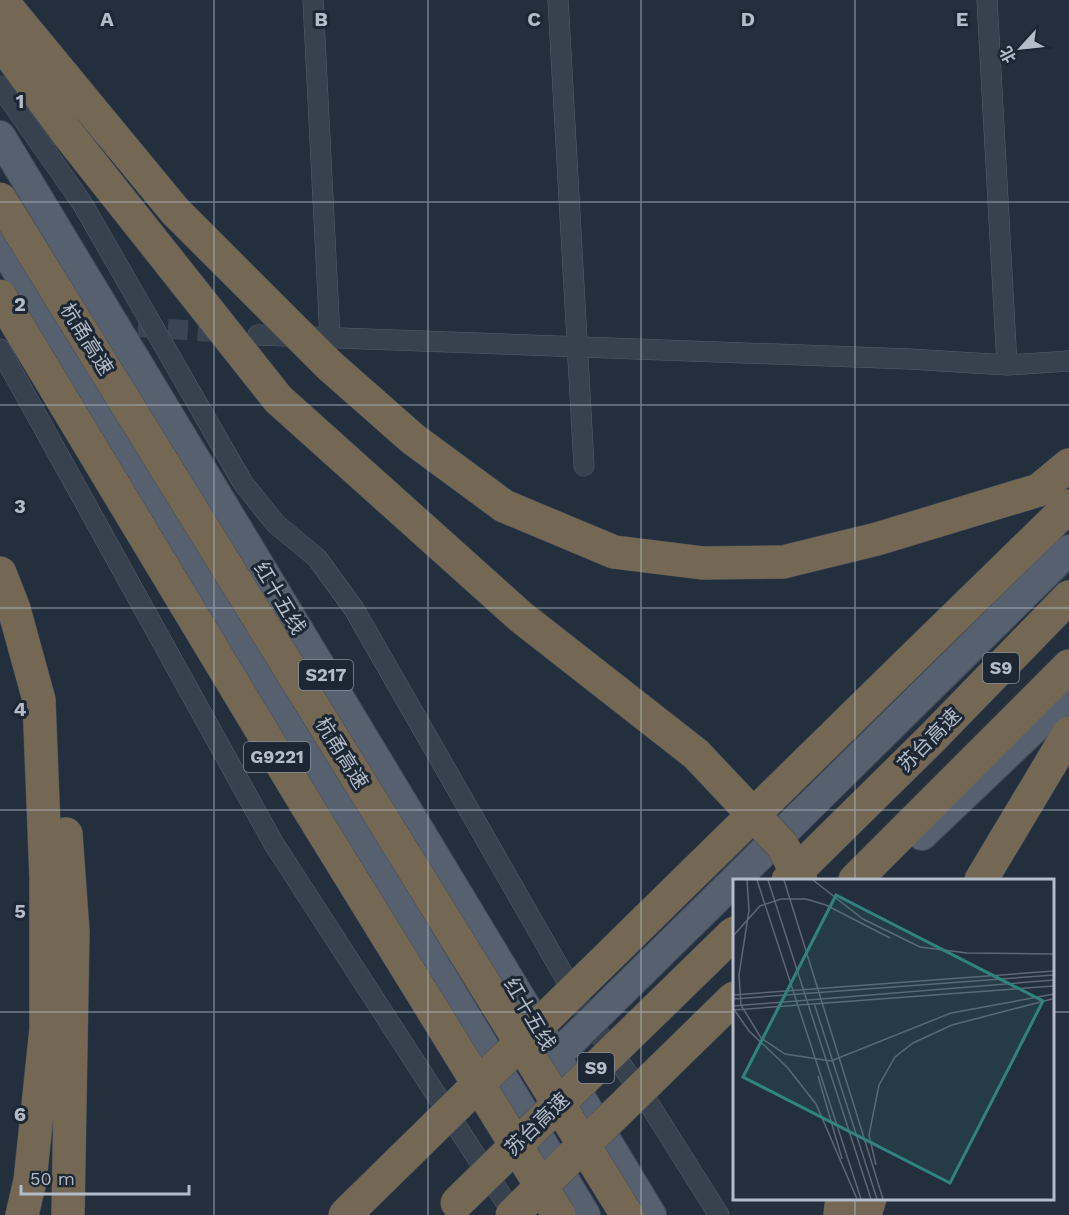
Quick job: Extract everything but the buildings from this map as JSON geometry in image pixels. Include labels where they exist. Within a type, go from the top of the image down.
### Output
[{"type":"highway","points":[[1,0],[175,211],[329,365],[413,439],[504,506],[614,552],[703,562],[783,562],[876,540],[1039,490],[1069,465]]},
{"type":"highway","points":[[0,41],[68,135],[278,399],[521,617],[696,753],[782,845],[800,879]]},
{"type":"highway","name":"杭甬高速","points":[[0,199],[627,1215]]},
{"type":"highway","name":"G9221","points":[[0,296],[309,811],[559,1215]]},
{"type":"highway","points":[[345,1215],[1069,506]]},
{"type":"highway","points":[[0,573],[14,609],[39,700],[65,826],[73,932],[68,1215]]},
{"type":"highway","name":"苏台高速","points":[[789,879],[932,738],[1069,597]]},
{"type":"highway","name":"S9","points":[[856,879],[1069,666]]},
{"type":"highway","points":[[22,1215],[30,1181],[46,1029],[46,879],[39,700]]},
{"type":"highway","points":[[982,879],[1069,733]]},
{"type":"highway","name":"苏台高速","points":[[444,1215],[733,935]]},
{"type":"highway","name":"S9","points":[[513,1215],[733,1000]]},
{"type":"highway","points":[[840,1215],[842,1200]]},
{"type":"highway","points":[[864,1215],[869,1200]]},
{"type":"main road","name":"红十五线","points":[[0,136],[651,1215]]},
{"type":"main road","name":"S217","points":[[0,242],[585,1215]]},
{"type":"main road","points":[[737,879],[1069,550]]},
{"type":"main road","points":[[875,879],[1069,695]]},
{"type":"main road","points":[[515,1098],[733,883]]},
{"type":"main road","points":[[618,1122],[646,1099],[733,1016]]},
{"type":"main road","points":[[561,1176],[588,1150]]},
{"type":"street","points":[[313,0],[330,338]]},
{"type":"street","points":[[558,0],[584,466]]},
{"type":"street","points":[[987,0],[1007,365]]},
{"type":"street","points":[[0,86],[82,203],[243,483],[276,524],[317,558],[354,609],[591,1023],[646,1099],[718,1215]]},
{"type":"street","points":[[258,335],[909,359],[1007,365],[1069,361]]},
{"type":"street","points":[[0,349],[274,844],[513,1215]]},
{"type":"tunnel","points":[[108,325],[229,333]]}]
